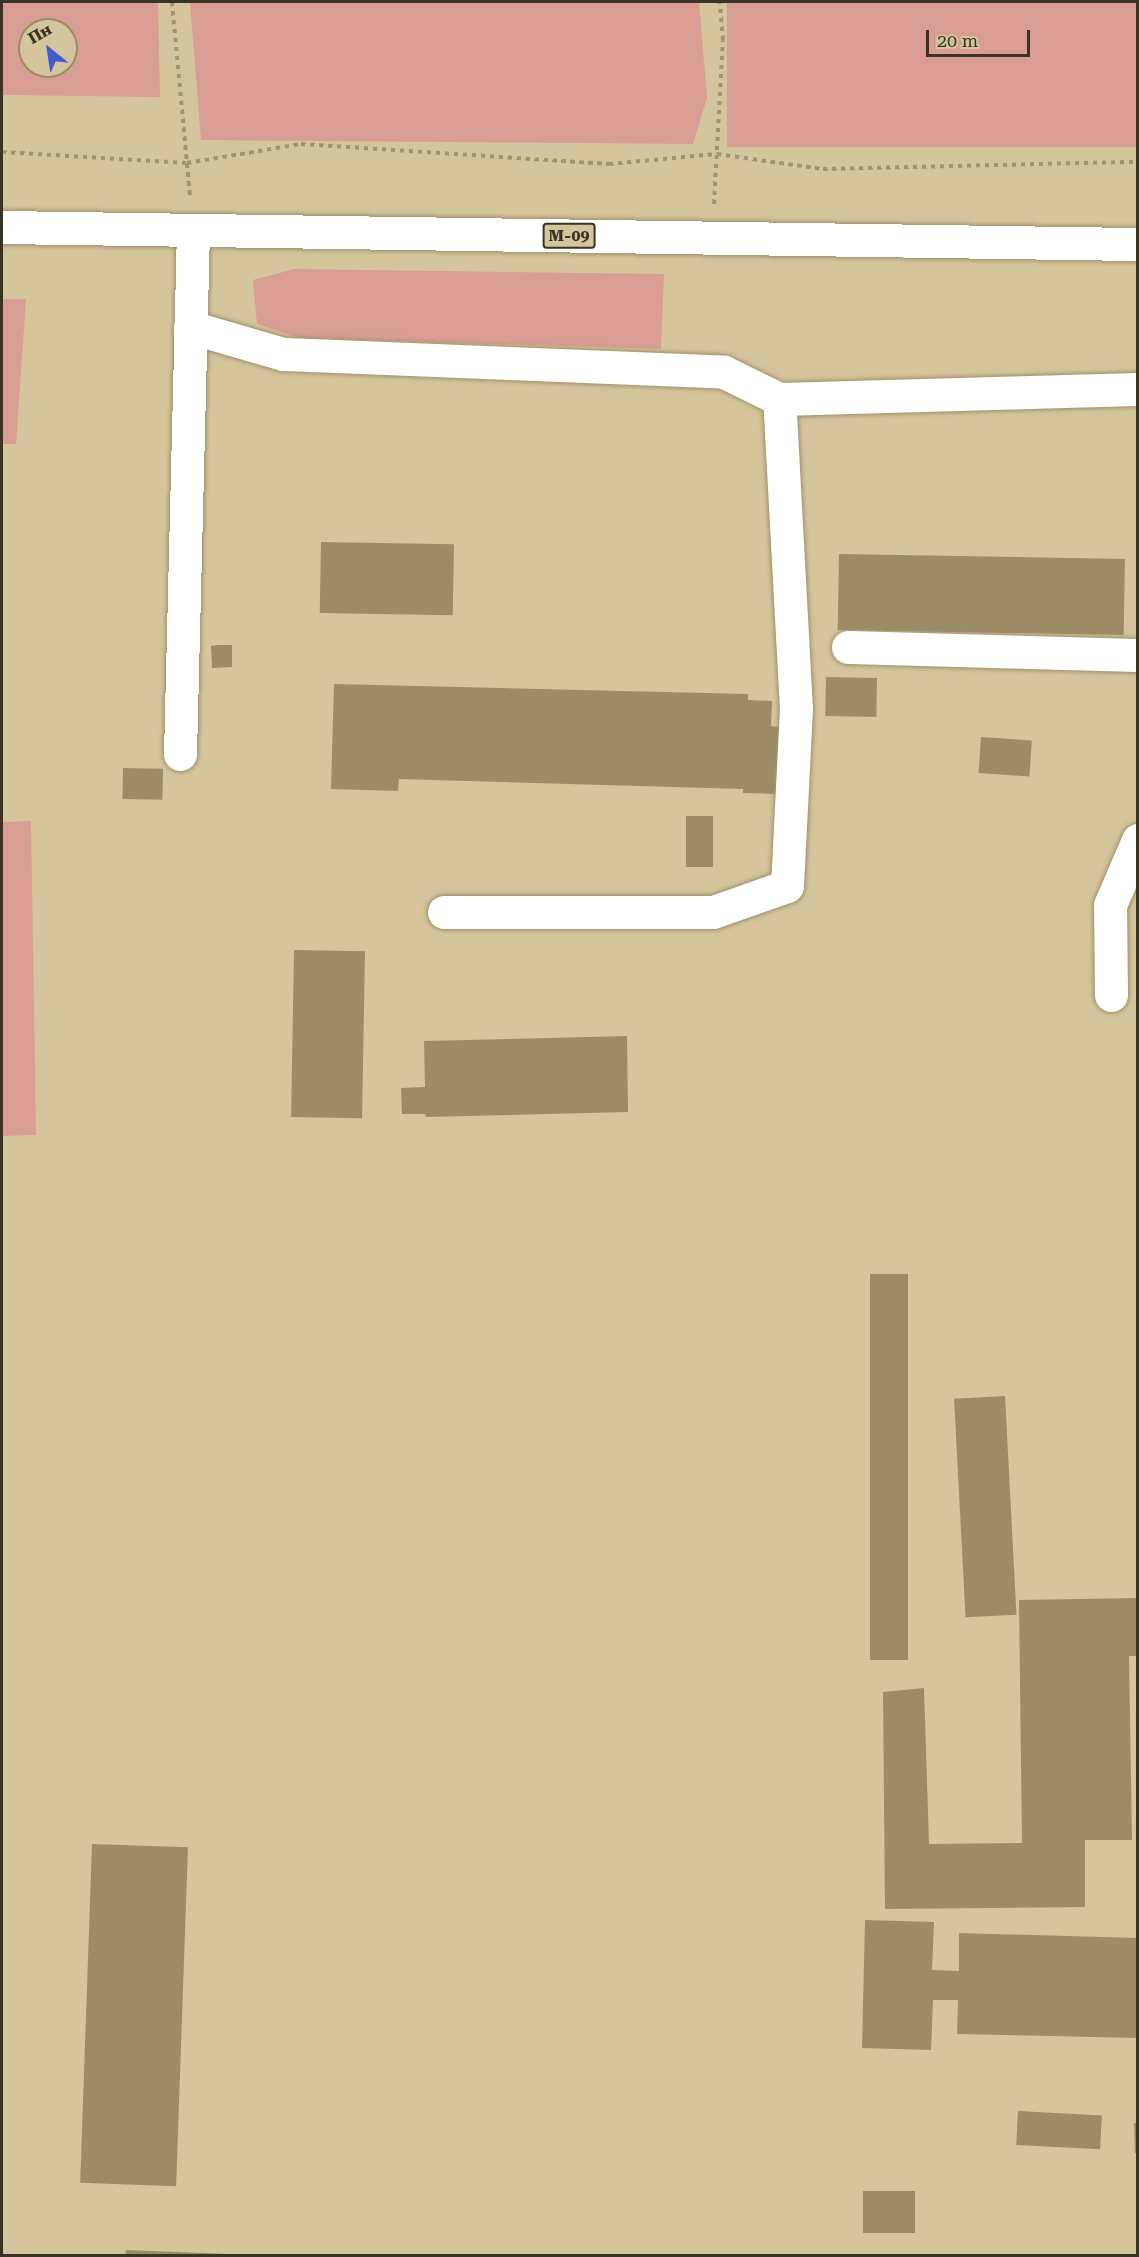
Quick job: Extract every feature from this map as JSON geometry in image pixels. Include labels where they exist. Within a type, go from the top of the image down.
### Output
[{"type":"main road","name":"М-09","points":[[2,227],[1137,243]]},
{"type":"main road","points":[[180,754],[193,231]]},
{"type":"main road","points":[[190,327],[283,354],[724,372],[779,399],[1137,389]]},
{"type":"main road","points":[[444,912],[713,912],[787,886],[796,709],[779,399]]},
{"type":"main road","points":[[848,647],[1137,655]]},
{"type":"main road","points":[[1111,995],[1110,905],[1137,840]]},
{"type":"path","points":[[172,2],[193,231]]},
{"type":"path","points":[[712,238],[723,40],[720,2]]},
{"type":"path","points":[[2,152],[187,163],[302,144],[609,164],[717,154],[823,169],[1137,162]]},
{"type":"shaded area","points":[[2,2],[158,2],[160,97],[2,95]]},
{"type":"shaded area","points":[[190,2],[699,2],[707,98],[693,144],[201,140]]},
{"type":"shaded area","points":[[727,2],[1137,2],[1137,147],[727,147]]},
{"type":"shaded area","points":[[294,269],[664,274],[661,349],[299,338],[257,324],[253,280]]},
{"type":"shaded area","points":[[2,299],[26,299],[16,444],[2,444]]},
{"type":"shaded area","points":[[31,821],[36,1135],[2,1136],[2,822]]},
{"type":"building","points":[[321,542],[454,544],[453,615],[320,613]]},
{"type":"building","points":[[839,554],[1125,559],[1124,635],[838,630]]},
{"type":"building","points":[[232,645],[232,667],[212,668],[211,646]]},
{"type":"building","points":[[826,677],[877,678],[876,717],[825,716]]},
{"type":"building","points":[[334,684],[748,694],[748,700],[772,701],[771,726],[779,727],[777,794],[743,793],[743,789],[399,779],[398,791],[331,789]]},
{"type":"building","points":[[981,737],[1032,741],[1029,776],[978,773]]},
{"type":"building","points":[[123,768],[163,769],[162,800],[122,799]]},
{"type":"building","points":[[686,816],[713,816],[713,867],[686,867]]},
{"type":"building","points":[[294,950],[365,951],[362,1118],[291,1117]]},
{"type":"building","points":[[627,1036],[628,1112],[426,1117],[425,1114],[402,1114],[401,1088],[425,1087],[424,1041]]},
{"type":"building","points":[[870,1274],[908,1274],[908,1660],[870,1660]]},
{"type":"building","points":[[1005,1396],[1016,1615],[966,1617],[954,1399]]},
{"type":"building","points":[[1138,1598],[1138,1656],[1129,1656],[1132,1840],[1085,1840],[1085,1907],[885,1909],[883,1692],[924,1688],[929,1844],[1022,1843],[1019,1600]]},
{"type":"building","points":[[92,1844],[188,1847],[176,2186],[80,2183]]},
{"type":"building","points":[[865,1920],[934,1922],[932,1970],[959,1971],[959,1933],[1138,1938],[1138,2038],[957,2034],[958,2000],[933,2000],[931,2050],[862,2048]]},
{"type":"building","points":[[1018,2111],[1102,2115],[1100,2149],[1016,2145]]},
{"type":"building","points":[[1134,2123],[1138,2123],[1138,2153],[1135,2153]]},
{"type":"building","points":[[863,2191],[915,2191],[915,2233],[863,2233]]},
{"type":"building","points":[[126,2250],[228,2254],[228,2256],[125,2256]]}]
